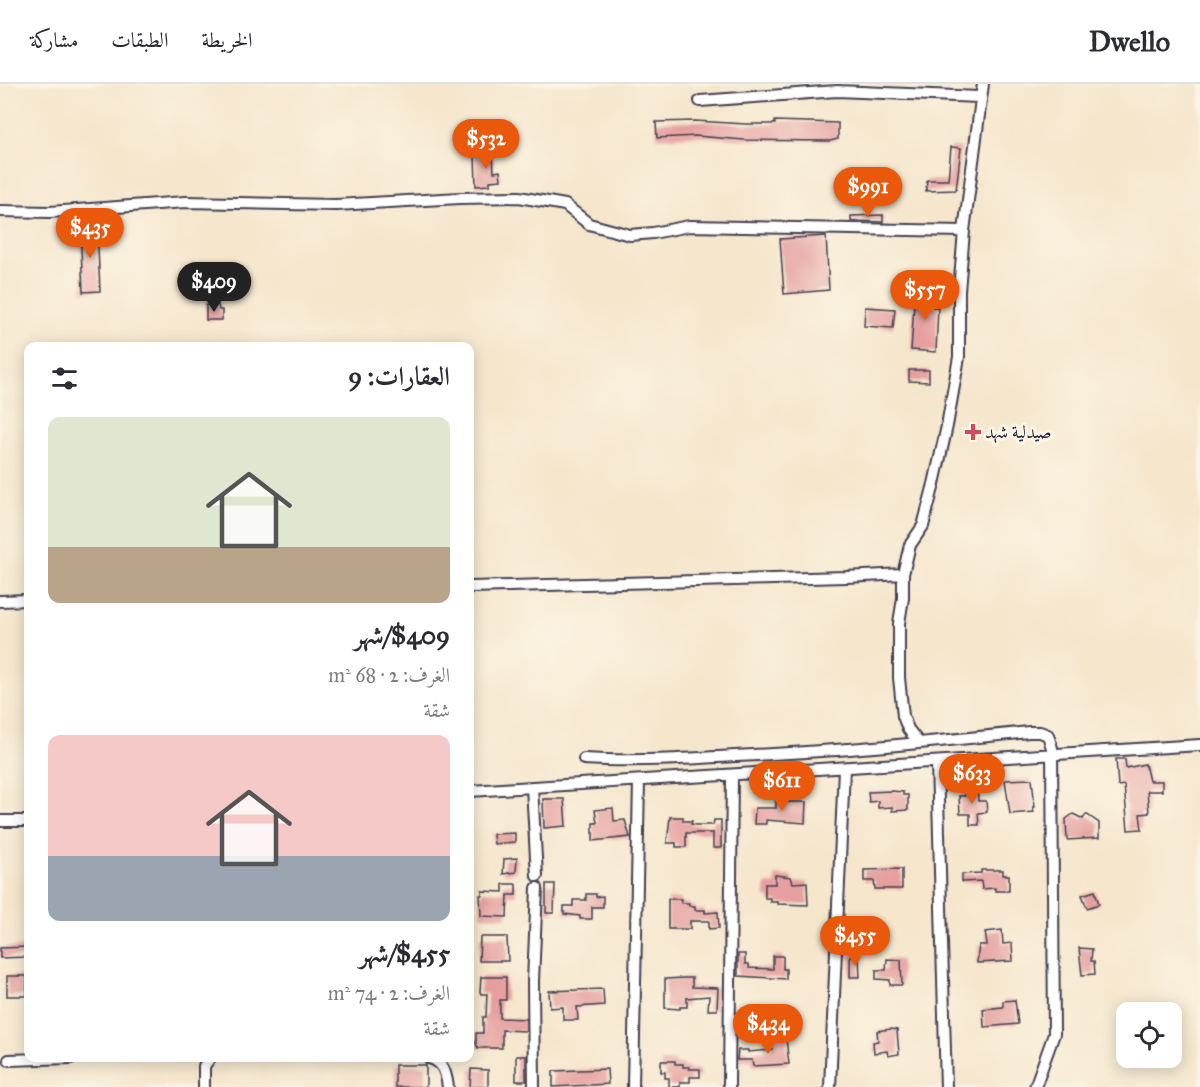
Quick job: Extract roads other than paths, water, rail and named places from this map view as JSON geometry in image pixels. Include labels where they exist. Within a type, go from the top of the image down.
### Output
[{"type":"street","points":[[919,743],[908,729],[903,716],[899,678],[898,623],[903,598],[903,573],[910,545],[923,526],[947,426],[958,357],[959,291],[964,231],[983,84]]},
{"type":"street","points":[[700,101],[837,91],[980,97]]},
{"type":"street","points":[[0,211],[50,212],[185,202],[336,205],[519,197],[565,205],[589,224],[630,235],[653,234],[689,226],[964,231]]},
{"type":"street","points":[[474,587],[846,577],[903,573]]},
{"type":"street","points":[[0,601],[24,600]]},
{"type":"street","points":[[584,759],[636,761],[737,756],[851,750],[1041,732],[1048,735],[1052,748],[1054,1034],[1035,1087]]},
{"type":"street","points":[[474,791],[1200,745]]},
{"type":"street","points":[[938,762],[946,1087]]},
{"type":"street","points":[[830,1087],[844,769]]},
{"type":"street","points":[[729,1087],[732,775]]},
{"type":"street","points":[[633,1087],[639,781]]},
{"type":"street","points":[[532,787],[537,876]]},
{"type":"street","points":[[0,821],[24,821]]},
{"type":"street","points":[[534,1087],[533,981],[537,888]]},
{"type":"street","points":[[9,1060],[24,1060]]},
{"type":"street","points":[[204,1087],[204,1066],[207,1062]]},
{"type":"street","points":[[438,1062],[443,1066],[448,1087]]},
{"type":"place","name":"صيدلية شهد","points":[[973,432]]}]
